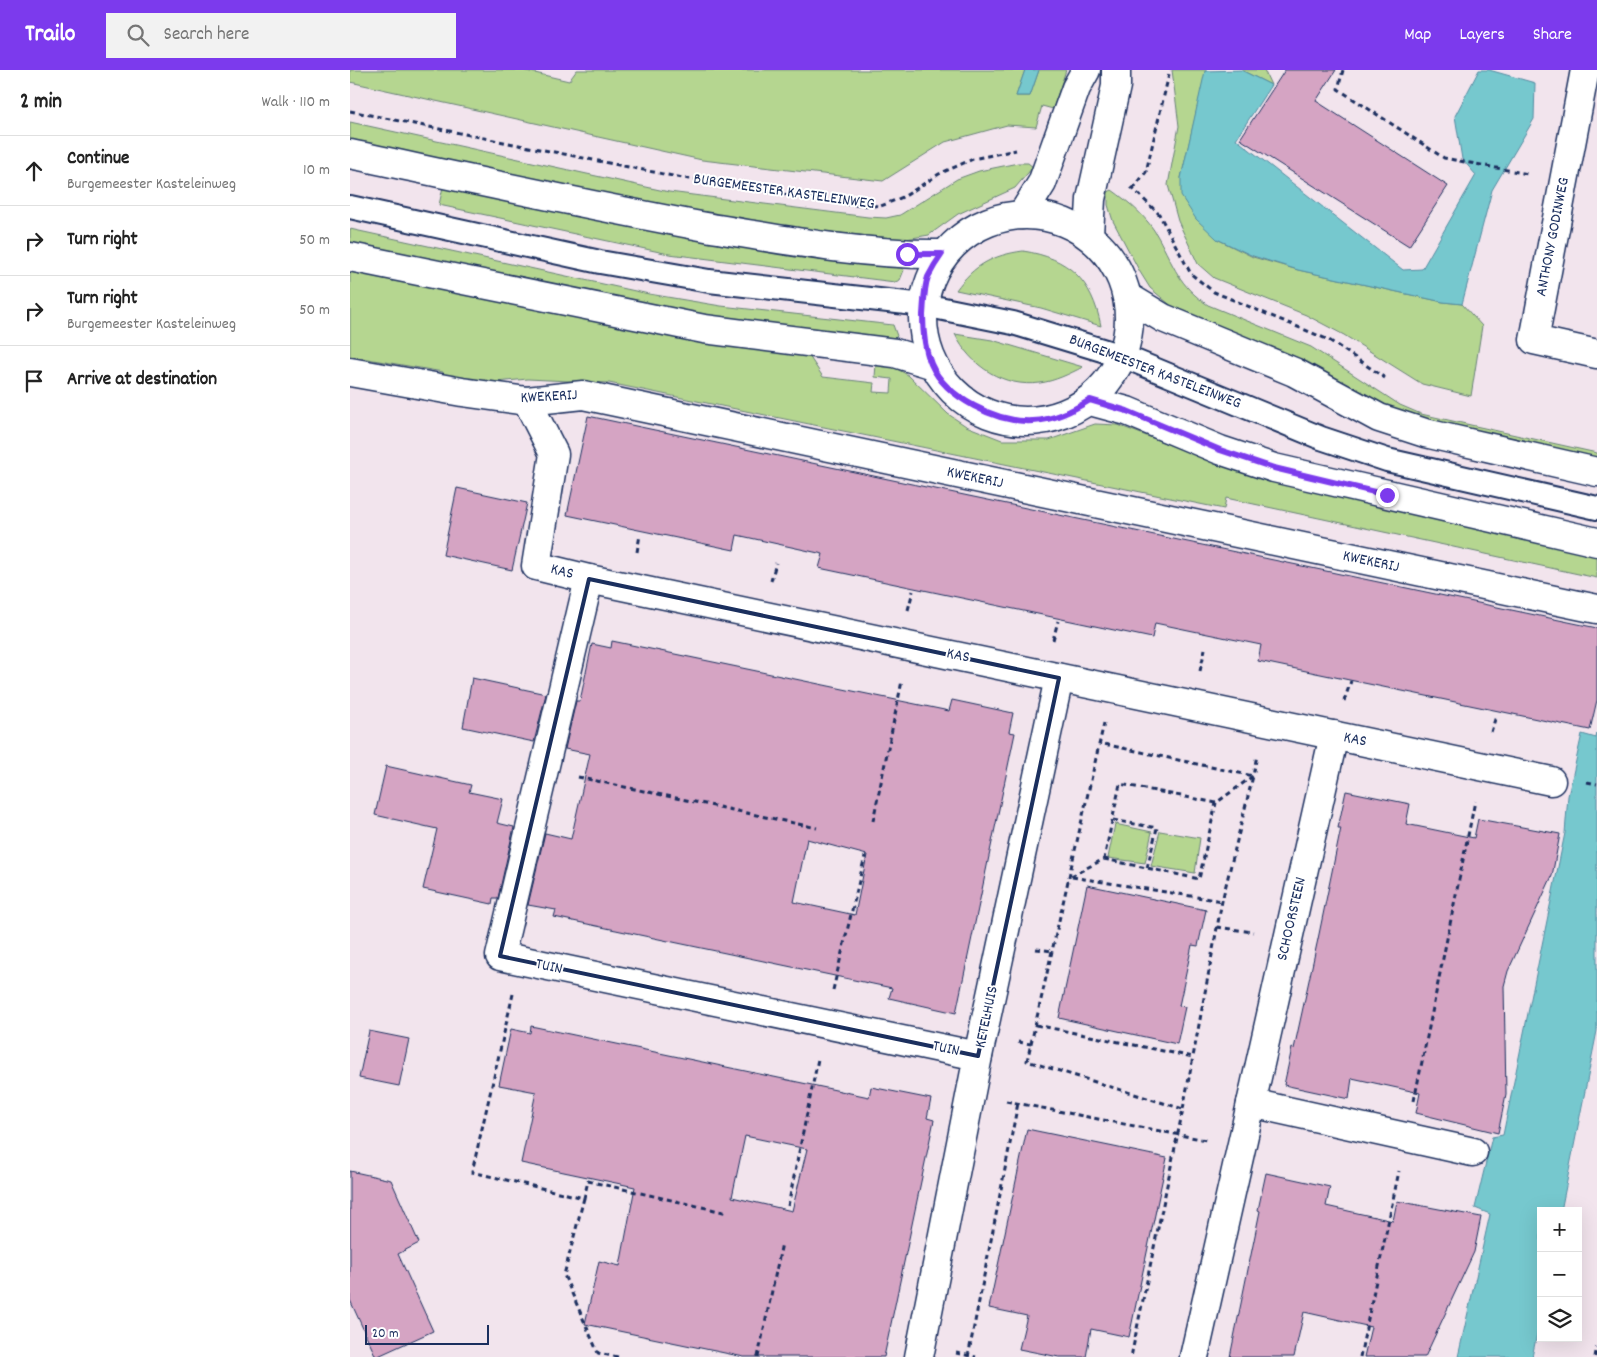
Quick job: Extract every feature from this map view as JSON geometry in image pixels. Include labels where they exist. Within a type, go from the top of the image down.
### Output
[{"type":"street","points":[[1022,215],[1042,184],[1076,88],[1086,70]]},
{"type":"street","points":[[1089,234],[1091,199],[1116,86],[1116,70]]},
{"type":"street","name":"ANTHONY GODINWEG","points":[[1585,70],[1534,340],[1597,354]]},
{"type":"street","points":[[350,154],[602,208],[764,237],[907,254],[942,254]]},
{"type":"street","points":[[1022,215],[1048,217],[1089,234],[1106,252],[1128,297],[1130,328],[1125,357],[1108,383],[1090,400],[1071,412],[1033,421],[1010,420],[985,413],[964,400],[944,382],[931,364],[923,328],[927,278],[942,254],[966,233],[995,221],[1022,215]]},
{"type":"street","points":[[350,257],[704,329],[895,354],[931,364]]},
{"type":"street","points":[[1128,297],[1163,318],[1294,372],[1379,418],[1425,434],[1597,472]]},
{"type":"street","name":"KWEKERIJ","points":[[350,372],[462,392],[526,401],[583,395],[1597,609]]},
{"type":"street","points":[[1090,400],[1127,411],[1220,450],[1274,468],[1597,542]]},
{"type":"street","name":"KAS","points":[[526,401],[554,454],[536,566],[589,579],[1551,781]]},
{"type":"street","name":"TUIN","points":[[589,579],[500,956],[978,1056]]},
{"type":"street","name":"KETELHUIS","points":[[919,1357],[978,1056],[1059,678]]},
{"type":"street","name":"SCHOORSTEEN","points":[[1194,1357],[1334,735]]},
{"type":"street","points":[[1251,1103],[1473,1152]]},
{"type":"lane","name":"BURGEMEESTER KASTELEINWEG","points":[[350,207],[600,262],[700,279],[924,305],[1014,323],[1125,357],[1321,438],[1387,460],[1597,508]]},
{"type":"path","points":[[1133,188],[1146,172],[1170,70]]},
{"type":"path","points":[[1343,70],[1338,89],[1444,158],[1508,171]]},
{"type":"path","name":"BURGEMEESTER KASTELEINWEG","points":[[350,111],[683,178],[852,205],[881,206],[905,196],[939,174],[973,159],[1021,148],[1053,152]]},
{"type":"path","points":[[1097,166],[1133,188],[1159,214],[1191,274],[1214,292],[1329,340],[1393,383]]},
{"type":"path","points":[[636,553],[640,535]]},
{"type":"path","points":[[769,590],[776,563]]},
{"type":"path","points":[[906,617],[913,591]]},
{"type":"path","points":[[1052,643],[1058,621]]},
{"type":"path","points":[[873,821],[909,646]]},
{"type":"path","points":[[1199,674],[1205,649]]},
{"type":"path","points":[[1343,704],[1351,681]]},
{"type":"path","points":[[1111,688],[1070,877],[1027,1060],[1183,1109]]},
{"type":"path","points":[[1100,743],[1253,776]]},
{"type":"path","points":[[1360,1357],[1482,766]]},
{"type":"path","points":[[544,769],[817,828]]},
{"type":"path","points":[[1070,877],[1104,859],[1199,879],[1216,803],[1253,776]]},
{"type":"path","points":[[1131,1357],[1194,1058],[1222,901],[1253,776]]},
{"type":"path","points":[[1104,859],[1120,784],[1216,803]]},
{"type":"path","points":[[1113,820],[1157,828],[1147,868]]},
{"type":"path","points":[[788,1206],[825,1024],[865,856]]},
{"type":"path","points":[[1070,877],[1222,901]]},
{"type":"path","points":[[1217,927],[1231,929]]},
{"type":"path","points":[[521,961],[472,1172],[584,1198]]},
{"type":"path","points":[[1036,1025],[1194,1058]]},
{"type":"path","points":[[1016,1042],[1031,1044]]},
{"type":"path","points":[[971,1094],[1242,1147]]},
{"type":"path","points":[[968,1357],[1018,1103]]},
{"type":"path","points":[[618,1357],[598,1354],[564,1275],[588,1181],[728,1213]]},
{"type":"path","points":[[758,1357],[782,1243]]},
{"type":"path","points":[[1595,1357],[1597,1347]]},
{"type":"highlighted area","points":[[589,579],[1059,678],[978,1056],[500,956]]},
{"type":"green space","points":[[350,70],[522,70],[569,81],[577,70],[1025,70],[1016,96],[1030,96],[1039,70],[1066,70],[1053,109],[1042,106],[1036,127],[1007,125],[945,142],[883,181],[702,160],[350,82]]},
{"type":"green space","points":[[1172,70],[1206,70],[1181,178],[1217,239],[1253,257],[1298,270],[1443,302],[1462,304],[1482,326],[1471,396],[1422,384],[1344,335],[1306,315],[1214,278],[1198,264],[1178,221],[1168,185],[1179,126]]},
{"type":"green space","points":[[1241,70],[1264,70],[1271,85]]},
{"type":"green space","points":[[350,122],[669,192],[868,217],[886,218],[900,215],[957,179],[979,171],[1018,163],[1028,163],[1033,167],[1015,188],[958,214],[929,235],[906,239],[766,224],[696,213],[557,186],[350,141]]},
{"type":"green space","points":[[443,187],[899,266],[904,270],[900,280],[895,282],[669,254],[439,205]]},
{"type":"green space","points":[[1112,190],[1144,217],[1154,230],[1178,275],[1198,298],[1208,305],[1311,347],[1400,405],[1421,414],[1597,453],[1597,462],[1421,423],[1181,314],[1150,288],[1140,272],[1113,221],[1108,205],[1108,192]]},
{"type":"green space","points":[[350,229],[649,294],[721,306],[893,325],[897,336],[893,340],[729,322],[350,246]]},
{"type":"green space","points":[[1023,251],[1053,259],[1076,274],[1091,296],[1101,326],[1041,308],[956,290],[970,274],[985,263],[1002,255]]},
{"type":"green space","points":[[350,267],[711,343],[809,356],[823,377],[874,383],[873,392],[891,393],[892,379],[875,377],[876,364],[895,368],[908,375],[948,414],[966,426],[1002,440],[1049,440],[1095,424],[1118,425],[1233,469],[1597,555],[1597,578],[1226,498],[1224,509],[609,383],[528,379],[485,383],[443,376],[443,372],[350,356]]},
{"type":"green space","points":[[955,334],[992,340],[1083,367],[1046,382],[1027,384],[1014,382],[1001,378],[979,365],[961,345]]},
{"type":"green space","points":[[1115,824],[1152,832],[1145,863],[1108,858]]},
{"type":"green space","points":[[1160,831],[1200,838],[1195,873],[1151,866]]},
{"type":"water","points":[[1025,70],[1039,70],[1030,96],[1016,96]]},
{"type":"water","points":[[1241,70],[1271,85],[1236,139],[1403,270],[1422,269],[1476,175],[1462,159],[1455,116],[1479,70],[1489,70],[1535,83],[1534,119],[1492,190],[1462,304],[1443,302],[1298,270],[1253,256],[1217,239],[1196,219],[1181,196],[1181,178],[1205,71]]},
{"type":"water","points":[[1597,733],[1597,1031],[1562,1207],[1537,1207],[1537,1334],[1532,1357],[1458,1357],[1490,1214],[1475,1208],[1492,1137],[1503,1135],[1565,833],[1568,796],[1582,734],[1596,738]]},
{"type":"building","points":[[1285,70],[1336,70],[1316,101],[1448,186],[1409,246],[1240,139]]},
{"type":"building","points":[[588,416],[1597,628],[1597,700],[1590,730],[1258,661],[1261,645],[1155,623],[1152,638],[819,568],[823,554],[737,535],[734,550],[567,515]]},
{"type":"building","points":[[457,488],[527,503],[512,570],[443,555]]},
{"type":"building","points":[[612,641],[949,711],[952,700],[1013,713],[1009,732],[1015,733],[956,1013],[889,998],[892,988],[554,917],[556,910],[528,905],[545,833],[571,839],[590,754],[565,749],[576,701],[580,701],[592,644],[611,648]],"holes":[[[807,839],[867,855],[855,915],[794,902]]]},
{"type":"building","points":[[472,678],[546,694],[534,742],[463,727]]},
{"type":"building","points":[[386,766],[471,785],[469,792],[503,799],[497,823],[514,827],[498,898],[493,898],[492,904],[423,889],[437,829],[375,815]]},
{"type":"building","points":[[1346,791],[1410,804],[1406,824],[1474,838],[1478,819],[1560,834],[1552,876],[1508,971],[1504,986],[1506,1094],[1498,1133],[1416,1113],[1420,1093],[1352,1078],[1349,1099],[1284,1085],[1292,1048],[1294,1049],[1318,939],[1341,828],[1338,828]]},
{"type":"building","points":[[1087,885],[1206,910],[1198,946],[1192,945],[1179,1006],[1185,1007],[1177,1044],[1059,1018]]},
{"type":"building","points":[[531,1026],[869,1097],[871,1087],[931,1099],[927,1118],[934,1120],[884,1357],[744,1357],[585,1324],[599,1261],[620,1266],[635,1187],[521,1163],[536,1092],[499,1085],[511,1029],[530,1033]],"holes":[[[745,1136],[807,1149],[792,1211],[732,1197]]]},
{"type":"building","points":[[369,1031],[409,1039],[399,1086],[359,1078]]},
{"type":"building","points":[[1027,1129],[1167,1158],[1129,1337],[1091,1329],[1086,1357],[1059,1357],[1019,1349],[1027,1316],[989,1308]]},
{"type":"building","points":[[350,1171],[391,1180],[419,1243],[398,1254],[433,1331],[376,1357],[350,1300]]},
{"type":"building","points":[[1266,1173],[1330,1187],[1326,1206],[1393,1221],[1397,1201],[1481,1217],[1474,1252],[1425,1357],[1364,1357],[1371,1327],[1304,1312],[1294,1357],[1230,1357]]},
{"type":"route","points":[[907,254],[942,254],[927,278],[924,305],[923,328],[931,364],[944,382],[964,400],[985,413],[1010,420],[1033,421],[1071,412],[1090,400],[1152,420],[1220,450],[1274,468],[1387,495]]}]
